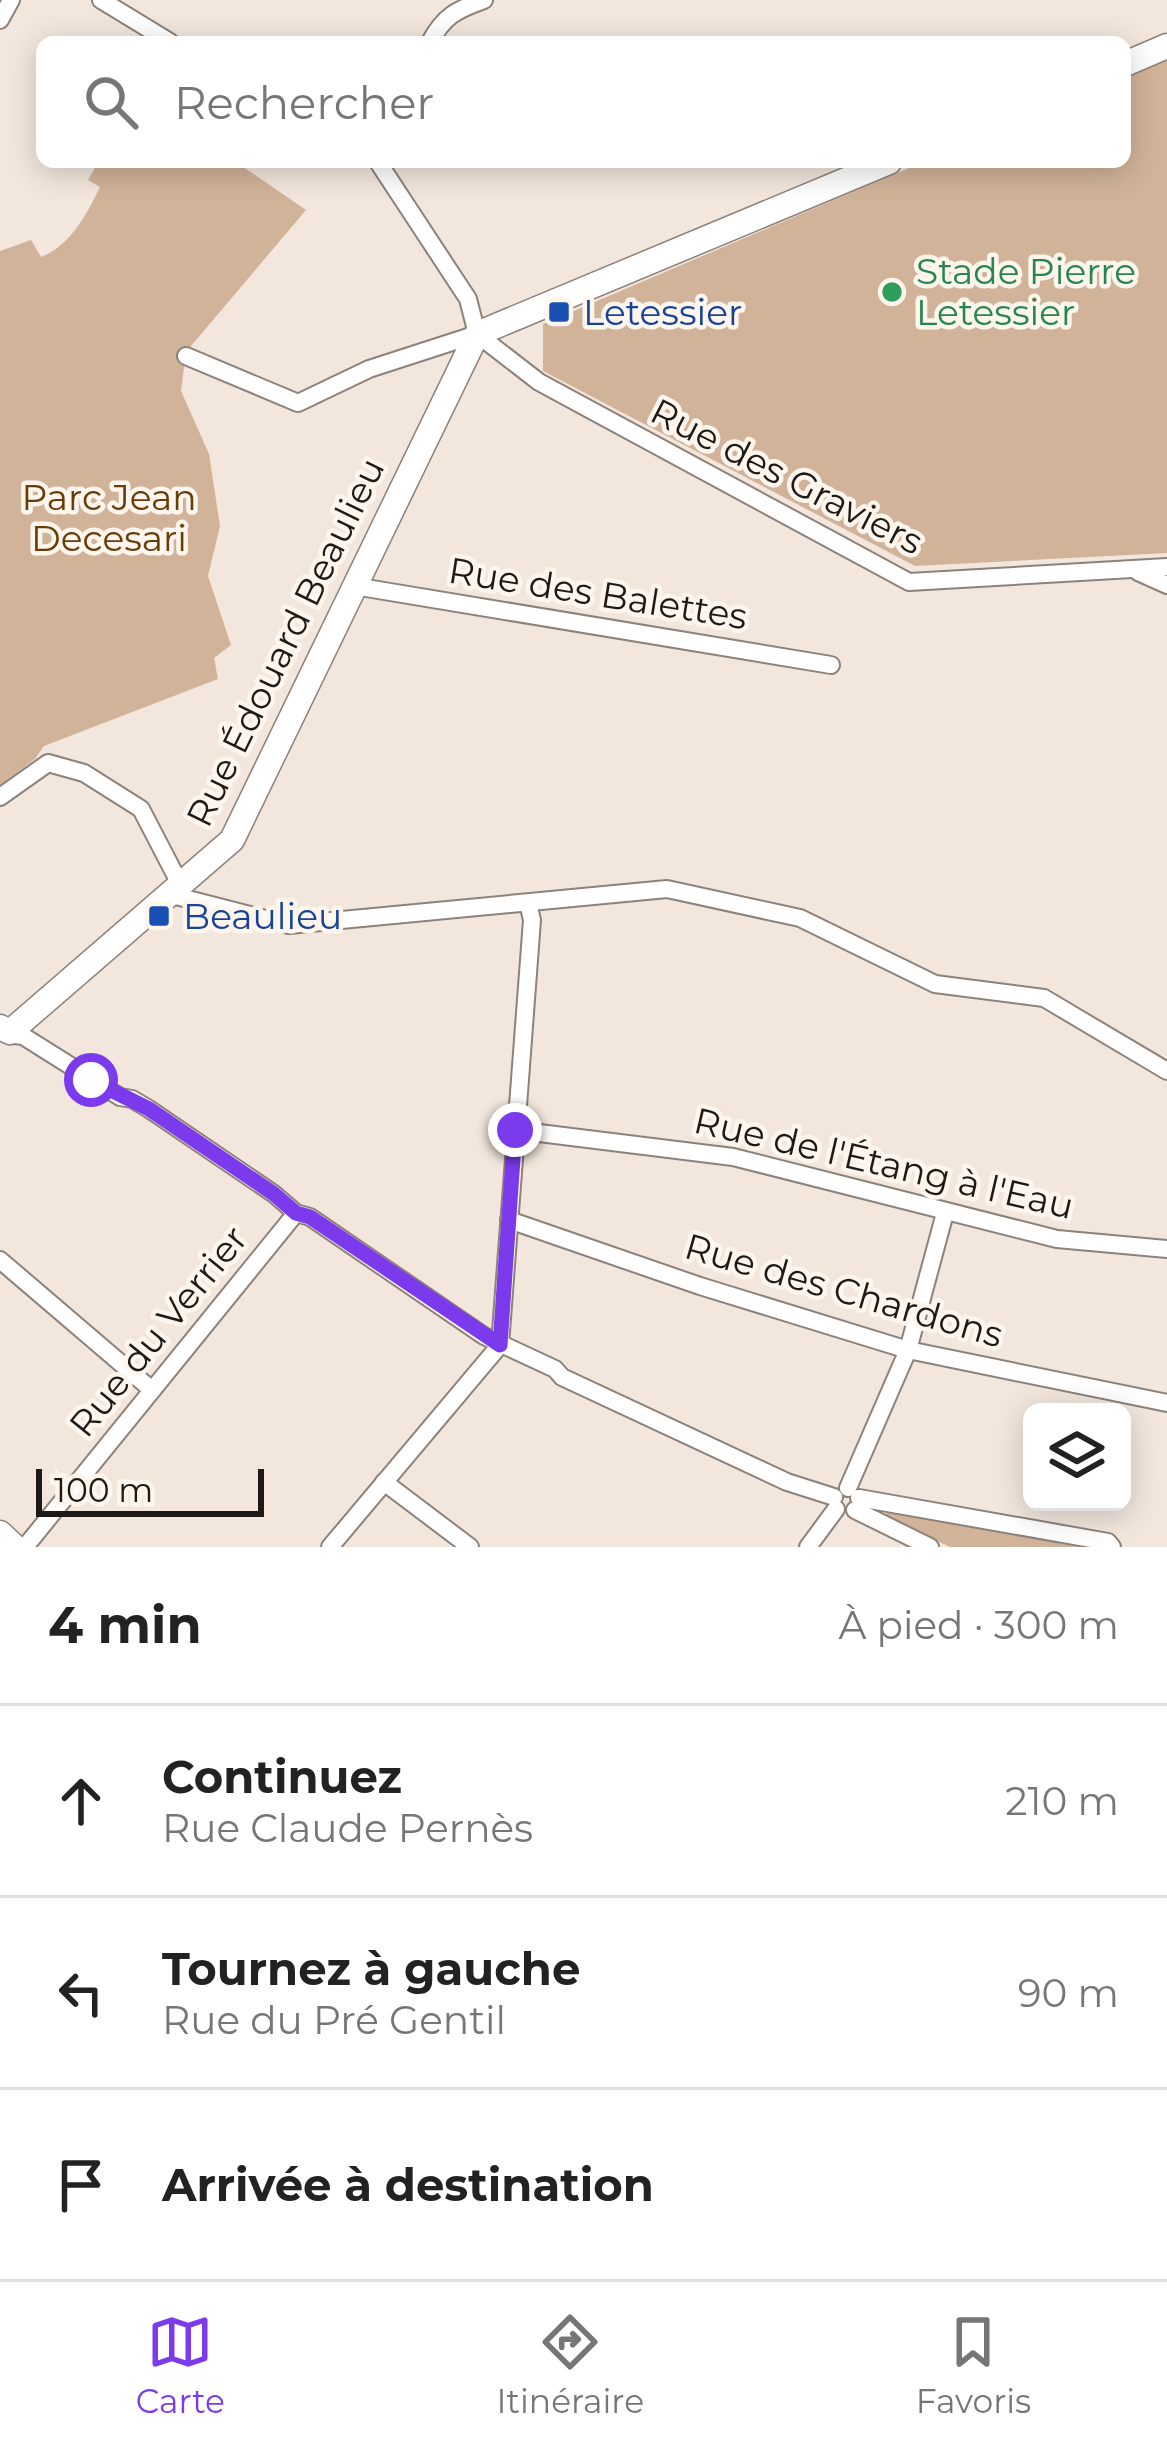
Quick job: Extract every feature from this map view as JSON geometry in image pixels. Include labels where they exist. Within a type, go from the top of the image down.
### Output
[{"type":"street","points":[[0,20],[11,0]]},
{"type":"street","points":[[100,0],[160,36]]},
{"type":"street","points":[[433,36],[442,19],[454,10],[484,0]]},
{"type":"street","points":[[1131,61],[1167,46]]},
{"type":"street","points":[[382,168],[468,299],[477,334]]},
{"type":"street","points":[[186,356],[298,403],[369,369],[477,334],[875,168]]},
{"type":"street","name":"Rue des Graviers","points":[[477,334],[539,382],[909,582],[1167,567]]},
{"type":"street","name":"Rue Édouard Beaulieu","points":[[3,1032],[177,891],[232,840],[477,334]]},
{"type":"street","points":[[1132,569],[1167,586]]},
{"type":"street","name":"Rue des Balettes","points":[[354,586],[831,665]]},
{"type":"street","points":[[0,797],[40,766],[84,772],[141,809],[177,891],[289,925],[667,889],[800,918],[935,984],[1043,998],[1167,1071]]},
{"type":"street","points":[[330,1547],[500,1345],[532,920],[528,903]]},
{"type":"street","points":[[3,1032],[149,1109],[296,1213],[310,1217],[500,1345],[787,1482],[846,1500],[1108,1542],[1112,1547]]},
{"type":"street","name":"Rue de l'Étang à l'Eau","points":[[515,1130],[733,1157],[1057,1239],[1167,1250]]},
{"type":"street","name":"Rue du Verrier","points":[[25,1547],[296,1213]]},
{"type":"street","points":[[808,1547],[846,1500],[908,1350],[945,1213]]},
{"type":"street","name":"Rue des Chardons","points":[[509,1220],[908,1350],[1167,1403]]},
{"type":"street","points":[[0,1260],[152,1390]]},
{"type":"street","points":[[384,1482],[470,1547]]},
{"type":"street","points":[[846,1500],[930,1547]]},
{"type":"street","points":[[0,1533],[15,1547]]},
{"type":"green space","name":"Stade Pierre Letessier","points":[[1167,60],[1167,553],[915,566],[543,371],[543,324],[909,168],[1131,168],[1131,75]]},
{"type":"green space","name":"Parc Jean Decesari","points":[[95,168],[245,168],[306,210],[186,352],[181,391],[209,454],[220,526],[208,576],[231,645],[214,658],[218,679],[44,746],[35,759],[0,785],[0,251],[31,240],[41,257],[61,245],[100,187],[88,180]]},
{"type":"green space","points":[[887,1509],[1078,1547],[950,1547],[886,1517]]},
{"type":"place","name":"Stade Pierre Letessier","points":[[892,292]]},
{"type":"place","name":"Letessier","points":[[559,312]]},
{"type":"place","name":"Beaulieu","points":[[159,916]]},
{"type":"route","points":[[91,1080],[149,1109],[296,1213],[310,1217],[500,1345],[515,1130]]}]
